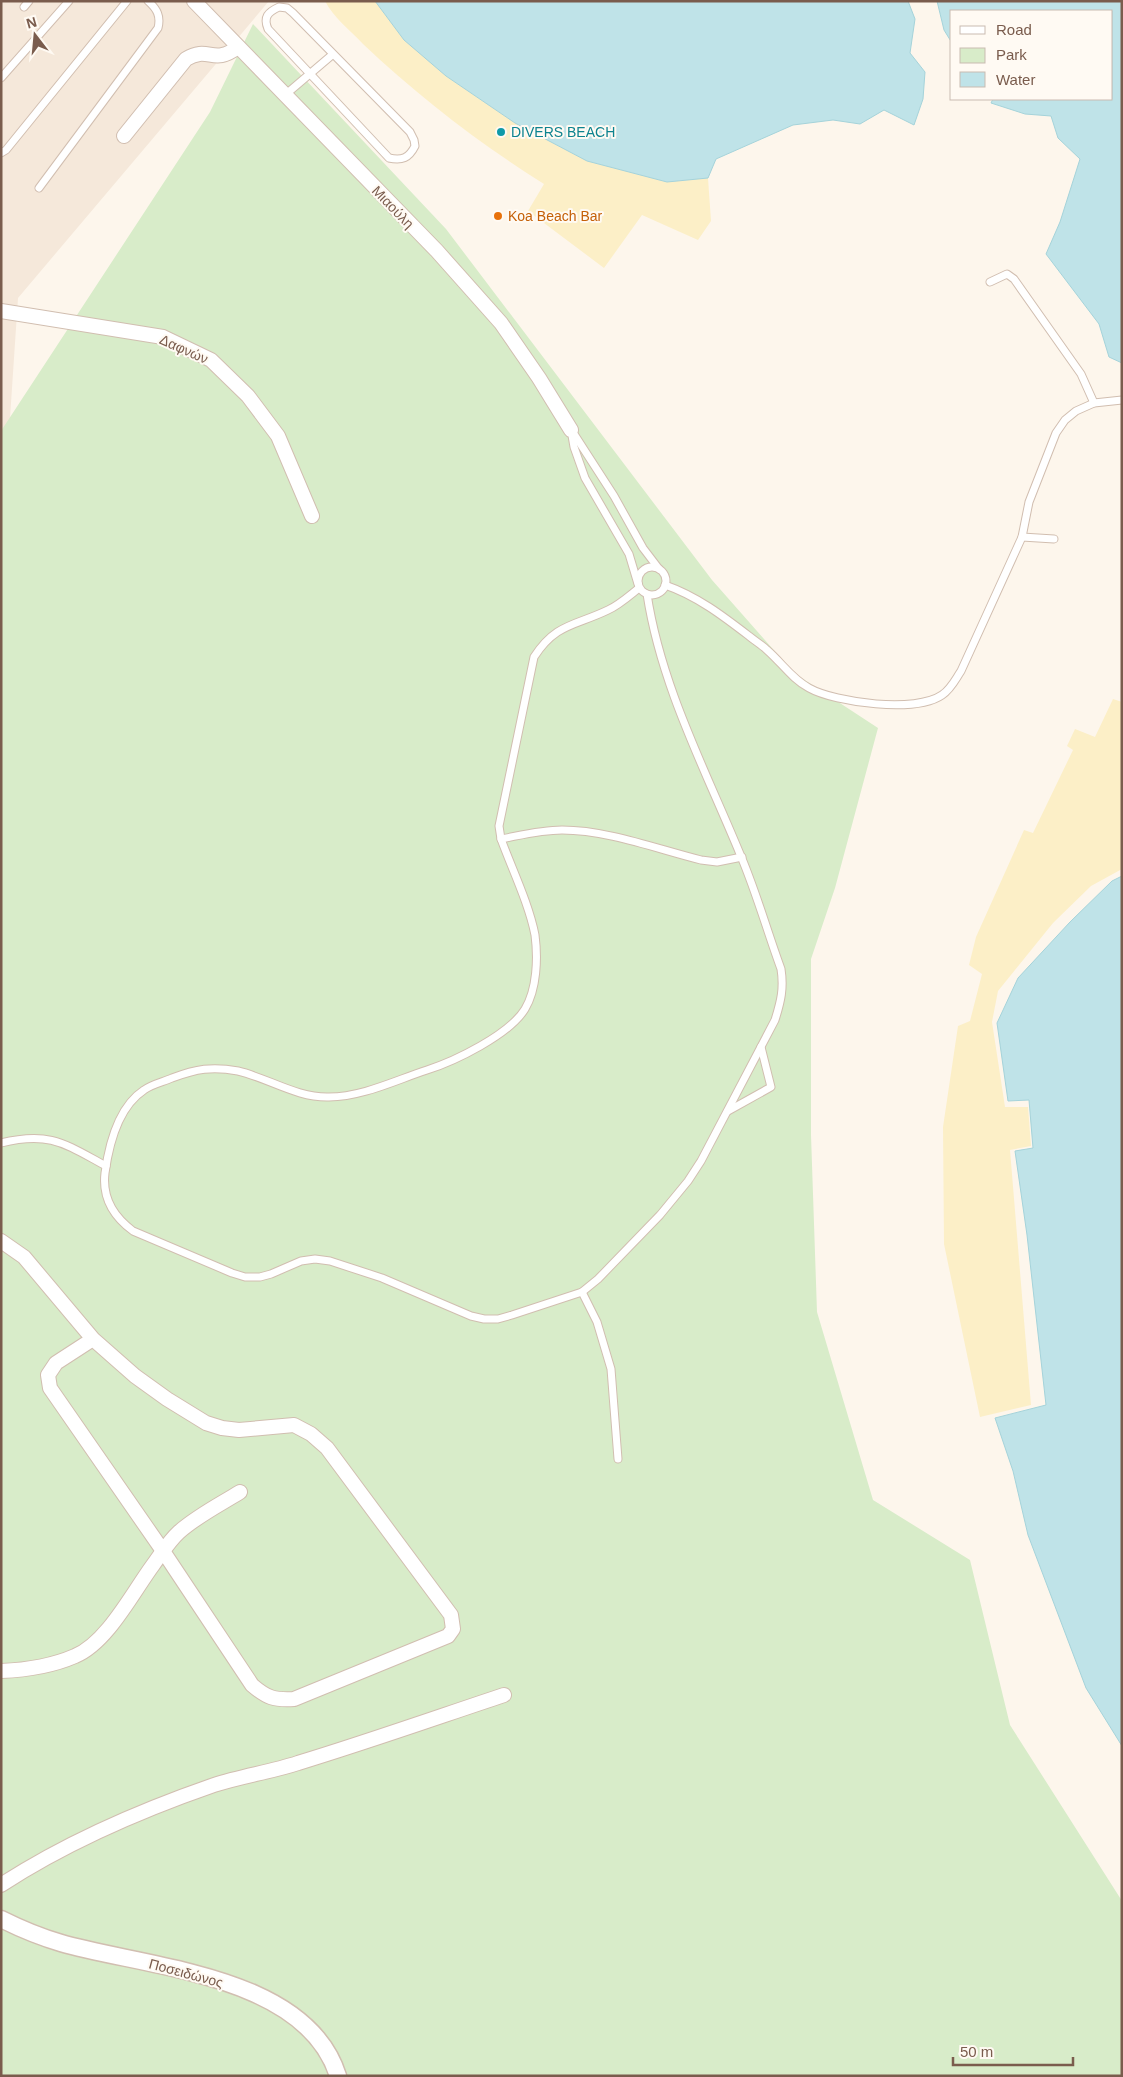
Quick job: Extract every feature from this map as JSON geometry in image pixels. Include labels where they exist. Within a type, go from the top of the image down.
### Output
[{"type":"street","name":"Μιαούλη","points":[[194,1],[437,251],[501,323],[539,378],[571,430]]},
{"type":"street","points":[[124,136],[186,59],[202,52],[220,56],[228,54],[238,47]]},
{"type":"street","name":"Δαφνών","points":[[1,311],[163,337],[212,360],[248,396],[278,436],[312,516]]},
{"type":"street","points":[[1,1241],[24,1257],[93,1339],[135,1376],[206,1423],[222,1428],[239,1430],[294,1425],[312,1434],[327,1448],[451,1616],[453,1629],[448,1636],[294,1699],[279,1700],[264,1696],[252,1685],[163,1551],[50,1388],[48,1375],[56,1363],[93,1339]]},
{"type":"street","points":[[1,1671],[22,1670],[61,1661],[77,1656],[95,1643],[122,1611],[163,1551],[179,1533],[207,1512],[240,1492]]},
{"type":"street","points":[[1,1885],[67,1847],[109,1826],[157,1806],[216,1785],[297,1763],[504,1695]]},
{"type":"street","name":"Ποσειδώνος","points":[[1,1919],[37,1936],[63,1944],[189,1971],[261,1997],[285,2009],[309,2029],[327,2053],[338,2076]]},
{"type":"lane","points":[[1,78],[69,1]]},
{"type":"lane","points":[[1,153],[12,143],[127,1]]},
{"type":"lane","points":[[39,188],[158,28],[160,18],[157,10],[148,1]]},
{"type":"lane","points":[[279,7],[287,8],[410,132],[415,146],[406,158],[399,160],[389,158],[309,74],[268,29],[266,17],[272,10],[279,7]]},
{"type":"lane","points":[[285,95],[332,55]]},
{"type":"lane","points":[[990,282],[1007,274],[1014,279],[1081,374],[1094,403]]},
{"type":"lane","points":[[665,585],[691,595],[707,604],[767,649],[795,679],[822,695],[842,700],[899,705],[931,701],[942,695],[952,685],[1022,537],[1029,502],[1056,433],[1065,420],[1076,411],[1094,403],[1122,400]]},
{"type":"lane","points":[[571,430],[614,496],[642,548],[665,575],[665,585],[660,592],[651,595],[647,594]]},
{"type":"lane","points":[[571,430],[574,447],[585,478],[629,554],[639,586],[647,594],[659,651],[676,702],[742,857],[781,969],[783,984],[782,1000],[775,1020],[701,1161],[676,1198],[598,1279],[582,1292],[498,1319],[472,1316],[382,1278],[330,1261],[315,1259],[301,1261],[271,1274],[260,1277],[245,1277],[133,1231],[120,1221],[112,1209],[106,1194],[104,1178],[106,1166],[120,1118],[129,1103],[144,1089],[193,1070],[214,1068],[238,1072],[309,1095],[327,1097],[347,1096],[451,1062],[512,1025],[525,1009],[533,989],[536,961],[535,935],[499,826],[534,657],[543,643],[557,631],[571,623],[609,610],[639,586]]},
{"type":"lane","points":[[1022,537],[1054,539]]},
{"type":"lane","points":[[639,586],[639,574],[642,571],[650,567],[659,569]]},
{"type":"lane","points":[[502,839],[536,832],[563,830],[591,833],[701,860],[717,862],[742,857]]},
{"type":"lane","points":[[727,1111],[771,1087],[761,1047]]},
{"type":"lane","points":[[1,1143],[26,1138],[46,1138],[64,1143],[106,1166]]},
{"type":"lane","points":[[582,1292],[597,1322],[610,1369],[618,1459]]},
{"type":"shaded area","points":[[1,1],[269,1],[18,298],[1,553]]},
{"type":"green space","points":[[253,24],[446,229],[712,580],[794,673],[878,728],[835,888],[811,959],[811,1135],[817,1312],[873,1500],[970,1560],[1010,1725],[1122,1901],[1122,2076],[1,2076],[1,431],[210,112]]},
{"type":"sand","name":"DIVERS BEACH","points":[[325,1],[375,1],[404,40],[446,76],[515,123],[587,161],[667,182],[708,178],[711,221],[698,240],[642,215],[604,268],[528,211],[544,184],[473,136],[405,82],[342,24]]},
{"type":"sand","points":[[1113,699],[1122,702],[1122,869],[1091,886],[1053,923],[998,991],[992,1022],[1005,1107],[1028,1107],[1031,1146],[1010,1150],[1031,1405],[980,1417],[944,1244],[943,1127],[958,1026],[970,1021],[982,974],[969,965],[976,937],[1024,830],[1033,833],[1073,750],[1067,746],[1075,729],[1095,737]]},
{"type":"water","points":[[375,1],[908,1],[915,19],[910,53],[925,72],[923,99],[914,125],[884,110],[860,124],[833,120],[793,125],[716,159],[708,178],[667,182],[587,161],[515,123],[446,76],[404,40]]},
{"type":"water","points":[[937,1],[1122,1],[1122,363],[1109,357],[1099,324],[1046,254],[1060,222],[1080,159],[1058,138],[1051,116],[1025,114],[991,103],[992,100],[1113,100],[1113,10],[950,10],[950,40],[944,30]]},
{"type":"water","points":[[1122,876],[1122,1746],[1086,1688],[1028,1535],[1013,1471],[995,1418],[1046,1405],[1027,1235],[1015,1151],[1033,1148],[1029,1100],[1008,1101],[997,1023],[1018,978],[1070,922],[1112,881]]},
{"type":"place","name":"DIVERS BEACH","points":[[501,132]]},
{"type":"place","name":"Koa Beach Bar","points":[[498,216]]}]
